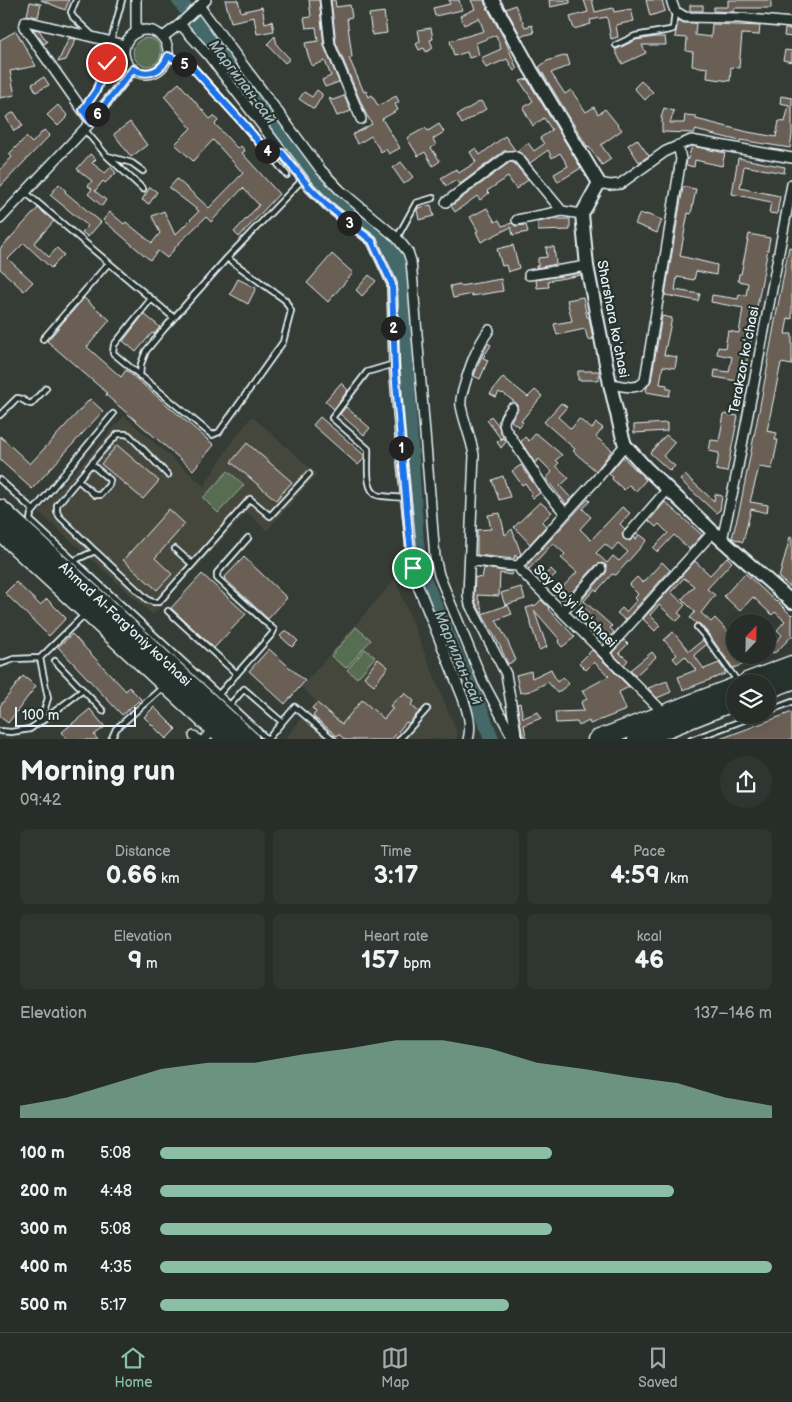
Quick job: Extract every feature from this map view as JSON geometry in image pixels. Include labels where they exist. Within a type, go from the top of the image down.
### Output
[{"type":"highway","name":"Ahmad Al-Farg'oniy ko'chasi","points":[[0,509],[7,526],[88,611],[167,684],[209,734],[224,739]]},
{"type":"highway","name":"Ahmad Al-Farg'oniy ko'chasi","points":[[7,526],[69,564],[249,739]]},
{"type":"highway","points":[[768,674],[792,665]]},
{"type":"highway","points":[[776,686],[792,680]]},
{"type":"highway","points":[[599,739],[726,690]]},
{"type":"highway","points":[[640,739],[726,705]]},
{"type":"street","points":[[136,0],[136,33]]},
{"type":"street","points":[[163,38],[206,0]]},
{"type":"street","points":[[325,0],[330,45],[361,119]]},
{"type":"street","points":[[492,0],[530,70],[599,183],[620,184],[666,151],[691,140],[792,158]]},
{"type":"street","points":[[671,0],[675,11],[685,17],[739,18],[792,23]]},
{"type":"street","points":[[200,7],[321,170],[340,190],[397,238],[408,252],[411,261],[435,557],[439,575],[482,682],[514,739]]},
{"type":"street","points":[[91,122],[24,27],[26,21],[126,45]]},
{"type":"street","points":[[180,24],[209,56],[302,179],[328,206],[372,241],[392,284],[394,364],[413,568],[418,586],[463,698],[471,730],[468,739]]},
{"type":"street","points":[[150,30],[163,38],[167,46],[168,56],[163,65],[156,71],[146,74],[141,73],[133,69],[125,58],[126,45],[129,38],[136,33],[150,30]]},
{"type":"street","points":[[0,219],[91,122],[133,69]]},
{"type":"street","points":[[610,384],[637,388],[642,386],[645,380],[681,159],[678,145]]},
{"type":"street","points":[[446,202],[508,156],[514,156],[518,158],[562,211]]},
{"type":"street","points":[[517,220],[562,211],[582,214],[599,183]]},
{"type":"street","name":"Terakzor koʻchasi","points":[[718,536],[736,477],[792,184]]},
{"type":"street","name":"Sharshara koʻchasi","points":[[582,214],[587,266],[610,384],[625,445],[668,489],[792,602]]},
{"type":"street","points":[[530,275],[587,266]]},
{"type":"street","points":[[489,330],[480,343],[471,363],[461,398],[461,405],[474,454],[468,595],[470,605],[506,674],[515,739]]},
{"type":"street","points":[[512,408],[504,419],[505,428],[546,491],[565,513]]},
{"type":"street","name":"Soy Boʻyi koʻchasi","points":[[625,445],[518,566],[665,714]]},
{"type":"street","points":[[628,535],[668,489]]},
{"type":"street","points":[[604,653],[718,536]]},
{"type":"street","points":[[470,560],[518,566]]},
{"type":"street","points":[[562,612],[601,570]]},
{"type":"lane","points":[[76,0],[71,12],[73,18],[95,37]]},
{"type":"lane","points":[[83,110],[96,91],[107,63],[122,0]]},
{"type":"lane","points":[[616,45],[636,36],[673,29],[675,11]]},
{"type":"lane","points":[[168,56],[192,67],[287,175]]},
{"type":"lane","points":[[84,129],[107,156],[143,189]]},
{"type":"lane","points":[[274,160],[282,153]]},
{"type":"lane","points":[[107,156],[132,163],[144,171]]},
{"type":"lane","points":[[140,376],[141,364],[146,351],[228,258],[302,179]]},
{"type":"lane","points":[[25,192],[174,318]]},
{"type":"lane","points":[[397,238],[416,203],[433,198]]},
{"type":"lane","points":[[151,298],[114,345],[113,353],[212,435],[219,432],[284,342],[291,311],[285,300],[228,258]]},
{"type":"lane","points":[[43,339],[108,264]]},
{"type":"lane","points":[[394,364],[367,372],[332,418],[368,449],[368,482],[371,489],[377,495],[406,498]]},
{"type":"lane","points":[[0,415],[17,398],[21,398],[31,404],[46,388]]},
{"type":"lane","points":[[7,526],[32,512],[113,414]]},
{"type":"lane","points":[[168,475],[129,435],[118,434],[57,505],[57,512],[60,517],[148,600],[153,602],[159,602],[250,498],[270,516],[309,474]]},
{"type":"lane","points":[[78,480],[95,495],[100,495],[109,485],[110,480],[91,464]]},
{"type":"lane","points":[[0,480],[32,512]]},
{"type":"lane","points":[[32,512],[30,520],[69,564],[219,694],[267,739],[295,708],[333,739]]},
{"type":"lane","points":[[219,694],[274,630],[217,578],[217,573],[248,538]]},
{"type":"lane","points":[[176,549],[192,564]]},
{"type":"lane","points":[[69,564],[95,551]]},
{"type":"lane","points":[[0,664],[14,659],[40,658],[88,611]]},
{"type":"lane","points":[[168,611],[237,674]]},
{"type":"lane","points":[[697,627],[732,674]]},
{"type":"lane","points":[[40,658],[48,698],[41,722]]},
{"type":"lane","points":[[55,661],[103,710]]},
{"type":"lane","points":[[111,739],[116,729],[167,684]]},
{"type":"lane","points":[[230,705],[244,689],[282,722]]},
{"type":"lane","points":[[0,731],[11,732],[30,729],[84,690]]},
{"type":"lane","points":[[776,708],[792,702]]},
{"type":"lane","points":[[400,739],[427,709]]},
{"type":"lane","points":[[694,739],[733,724]]},
{"type":"shaded area","points":[[124,416],[204,486],[234,439],[252,416],[317,474],[267,531],[247,512],[153,615],[39,512]]},
{"type":"shaded area","points":[[395,579],[457,733],[457,739],[285,739],[316,701],[301,687]]},
{"type":"green space","points":[[147,38],[157,42],[161,52],[157,62],[147,66],[137,62],[133,52],[137,42]]},
{"type":"green space","points":[[228,471],[244,485],[218,513],[203,498]]},
{"type":"green space","points":[[356,627],[371,640],[346,668],[331,656]]},
{"type":"green space","points":[[365,649],[375,657],[357,678],[347,670]]},
{"type":"building","points":[[41,0],[69,0],[65,10]]},
{"type":"building","points":[[225,0],[238,0],[241,12],[262,7],[265,23],[272,21],[274,31],[257,34],[254,17],[231,22]]},
{"type":"building","points":[[309,0],[319,0],[324,46],[339,82],[325,87],[322,80],[331,76],[325,61],[312,66],[305,43],[318,41],[316,27],[306,28],[304,18],[311,17]]},
{"type":"building","points":[[331,0],[335,0],[336,7],[350,5],[352,17],[347,18],[352,57],[349,58],[364,92],[366,91],[369,97],[372,95],[378,106],[396,96],[399,102],[395,104],[398,110],[382,119],[400,148],[389,154],[386,149],[381,152],[371,136],[358,144],[352,135],[372,124],[365,112],[336,43]]},
{"type":"building","points":[[449,0],[459,0],[462,10],[435,16],[433,8],[450,4]]},
{"type":"building","points":[[471,0],[484,0],[505,40],[517,69],[514,71],[507,59],[486,68],[481,58],[501,49],[496,35],[476,43],[479,55],[469,58],[467,52],[454,56],[450,41],[484,31],[479,18],[464,25],[460,16],[475,9]]},
{"type":"building","points":[[549,0],[570,0],[570,3],[550,7]]},
{"type":"building","points":[[584,0],[592,0],[595,12],[613,8],[614,12],[631,9],[634,21],[616,25],[618,37],[611,39],[607,17],[590,20],[591,24],[574,29],[570,17],[588,12]]},
{"type":"building","points":[[646,0],[662,0],[665,11],[650,16]]},
{"type":"building","points":[[728,0],[771,0],[771,8],[734,8],[734,12],[713,11],[714,7],[728,7]]},
{"type":"building","points":[[30,2],[41,4],[38,17],[27,15]]},
{"type":"building","points":[[515,5],[525,27],[532,25],[534,33],[521,36],[506,9]]},
{"type":"building","points":[[690,5],[703,5],[703,11],[690,11]]},
{"type":"building","points":[[384,12],[387,33],[372,35],[369,14]]},
{"type":"building","points":[[678,20],[684,23],[696,23],[695,35],[711,37],[712,24],[760,26],[759,35],[742,34],[739,68],[731,67],[730,81],[707,78],[708,68],[692,66],[693,52],[686,51],[687,38],[675,37]]},
{"type":"building","points":[[431,28],[433,39],[430,40],[433,48],[426,52],[424,48],[419,50],[416,44],[420,41],[418,30]]},
{"type":"building","points":[[33,29],[39,30],[47,42],[44,44]]},
{"type":"building","points":[[785,29],[792,29],[792,37],[784,36]]},
{"type":"building","points":[[16,31],[36,66],[10,71],[15,95],[0,98],[0,40]]},
{"type":"building","points":[[275,36],[277,45],[290,59],[285,63],[267,44]]},
{"type":"building","points":[[665,37],[666,45],[642,45],[646,53],[622,64],[615,50],[636,40]]},
{"type":"building","points":[[69,38],[76,39],[66,60],[58,62]]},
{"type":"building","points":[[785,50],[792,51],[792,62],[783,60]]},
{"type":"building","points":[[567,55],[570,65],[551,73],[565,94],[571,90],[586,112],[594,107],[598,114],[605,109],[622,130],[601,145],[611,159],[602,165],[588,148],[539,67],[547,61]]},
{"type":"building","points":[[44,77],[49,85],[36,92],[32,84]]},
{"type":"building","points":[[527,79],[581,168],[558,182],[554,174],[568,166],[560,153],[552,158],[548,150],[530,163],[517,151],[528,143],[534,151],[544,144],[540,138],[552,130],[544,118],[533,126],[523,108],[533,101],[520,81]]},
{"type":"building","points":[[641,81],[653,92],[645,100],[634,88]]},
{"type":"building","points":[[179,83],[210,119],[214,116],[218,121],[215,124],[237,148],[241,146],[245,151],[242,153],[279,194],[239,237],[234,232],[259,205],[243,188],[211,222],[206,217],[179,243],[167,258],[158,251],[150,260],[103,220],[110,212],[152,243],[160,233],[152,216],[164,211],[175,235],[199,211],[169,188],[177,179],[209,208],[243,173],[213,140],[193,161],[175,144],[191,128],[164,96]]},
{"type":"building","points":[[317,90],[322,96],[314,109],[299,99],[304,92],[312,97]]},
{"type":"building","points":[[344,96],[351,111],[337,116],[329,98],[333,100]]},
{"type":"building","points":[[781,96],[792,98],[790,148],[740,141],[695,130],[695,133],[662,132],[661,118],[664,108],[674,111],[670,123],[684,123],[685,115],[696,116],[696,119],[776,137],[779,121],[785,122],[789,105],[780,103]]},
{"type":"building","points":[[481,101],[486,109],[462,124],[457,115]]},
{"type":"building","points":[[58,105],[68,116],[58,126],[47,115]]},
{"type":"building","points":[[14,112],[23,126],[14,131],[6,117]]},
{"type":"building","points":[[130,122],[147,145],[131,157],[114,134]]},
{"type":"building","points":[[439,124],[444,132],[433,139],[436,145],[431,148],[440,161],[433,166],[425,152],[418,156],[407,138],[425,128],[428,131]]},
{"type":"building","points":[[44,130],[50,135],[0,187],[0,170],[12,157],[9,154],[26,137],[32,143]]},
{"type":"building","points":[[505,136],[515,150],[504,151],[460,184],[457,180],[446,186],[441,178],[456,169],[459,173],[476,162],[470,152],[476,148],[480,155]]},
{"type":"building","points":[[637,139],[649,156],[639,162],[628,145]]},
{"type":"building","points":[[692,146],[725,153],[722,166],[695,160],[694,167],[686,165]]},
{"type":"building","points":[[90,154],[96,159],[92,163],[105,173],[111,167],[116,173],[105,183],[103,181],[95,191],[106,200],[102,206],[88,194],[92,189],[88,186],[92,181],[77,169]]},
{"type":"building","points":[[738,158],[785,167],[784,173],[744,166],[740,188],[780,196],[777,214],[769,213],[771,202],[732,194]]},
{"type":"building","points":[[401,162],[413,177],[404,184],[393,168]]},
{"type":"building","points":[[510,162],[514,163],[528,180],[516,189],[508,177],[487,191],[489,193],[480,200],[477,196],[455,212],[451,206]]},
{"type":"building","points":[[59,184],[65,192],[101,222],[88,237],[82,232],[88,226],[50,195]]},
{"type":"building","points":[[150,187],[157,192],[149,204],[142,200]]},
{"type":"building","points":[[683,187],[696,189],[691,214],[688,213],[680,256],[717,265],[716,275],[696,271],[694,280],[677,277],[675,290],[700,294],[698,301],[665,295]]},
{"type":"building","points":[[431,205],[434,216],[419,220],[418,208]]},
{"type":"building","points":[[38,208],[54,221],[34,243],[49,257],[57,248],[64,255],[51,268],[24,243],[8,259],[33,282],[24,291],[0,269],[0,249]]},
{"type":"building","points":[[487,208],[495,222],[499,220],[502,226],[512,223],[515,226],[526,225],[528,232],[513,235],[511,227],[481,242],[476,232],[478,231],[470,217]]},
{"type":"building","points":[[640,213],[662,220],[657,233],[635,224]]},
{"type":"building","points":[[553,219],[570,219],[570,230],[538,231],[538,222]]},
{"type":"building","points":[[749,234],[770,238],[743,382],[714,377],[715,370],[729,372],[732,357],[717,354],[718,347],[725,348],[728,331],[739,333],[743,308],[711,302],[712,295],[738,299],[739,294],[746,296],[748,283],[738,281]]},
{"type":"building","points":[[513,245],[519,268],[508,272],[506,265],[502,266],[497,249]]},
{"type":"building","points":[[546,247],[554,247],[556,264],[536,268],[538,266],[538,258],[547,257]]},
{"type":"building","points":[[789,247],[792,248],[792,319],[788,318],[785,334],[792,334],[792,365],[781,363],[767,431],[777,433],[775,440],[778,440],[772,469],[759,467],[750,502],[768,505],[767,513],[751,509],[743,542],[732,538],[758,416]]},
{"type":"building","points":[[332,254],[353,273],[328,302],[307,283]]},
{"type":"building","points":[[580,273],[581,275],[548,281],[549,287],[537,288],[536,280]]},
{"type":"building","points":[[369,275],[376,281],[362,296],[356,290]]},
{"type":"building","points":[[238,279],[256,288],[248,304],[230,294]]},
{"type":"building","points":[[501,279],[503,291],[453,298],[450,286]]},
{"type":"building","points":[[583,297],[593,339],[588,340],[585,329],[557,335],[554,324],[572,321],[567,300]]},
{"type":"building","points":[[84,298],[110,320],[87,347],[121,377],[126,370],[214,445],[193,470],[47,341]]},
{"type":"building","points":[[144,314],[160,327],[154,334],[152,333],[136,352],[123,341]]},
{"type":"building","points":[[662,316],[672,318],[664,355],[677,357],[675,368],[663,366],[660,384],[667,385],[667,389],[671,389],[669,396],[646,392],[651,381]]},
{"type":"building","points":[[488,343],[491,345],[483,358],[488,360],[480,379],[474,376]]},
{"type":"building","points":[[578,371],[599,371],[599,380],[578,380]]},
{"type":"building","points":[[503,377],[528,397],[535,390],[542,396],[521,421],[523,422],[519,427],[511,421],[518,409],[516,403],[503,393],[499,392],[496,397],[490,394]]},
{"type":"building","points":[[341,383],[348,390],[334,409],[325,401]]},
{"type":"building","points":[[90,399],[103,411],[32,489],[0,460],[0,436],[30,464]]},
{"type":"building","points":[[561,403],[567,407],[558,417],[571,429],[579,419],[592,429],[596,423],[603,428],[596,437],[612,450],[596,471],[573,451],[575,449],[544,422]]},
{"type":"building","points":[[346,407],[370,428],[364,435],[340,414]]},
{"type":"building","points":[[724,414],[738,416],[727,472],[716,470],[719,453],[709,451],[711,440],[719,441]]},
{"type":"building","points":[[491,416],[498,425],[503,437],[501,439],[487,420]]},
{"type":"building","points":[[320,417],[364,455],[364,459],[358,465],[313,425]]},
{"type":"building","points":[[667,423],[667,431],[634,433],[634,425]]},
{"type":"building","points":[[536,433],[562,455],[556,460],[559,463],[556,466],[569,478],[560,486],[571,498],[566,504],[546,479],[552,472],[539,459],[535,463],[521,442],[525,437],[529,441]]},
{"type":"building","points":[[666,435],[675,442],[663,456],[675,466],[670,471],[650,453]]},
{"type":"building","points":[[504,438],[506,442],[501,448],[497,442]]},
{"type":"building","points":[[247,443],[292,482],[276,500],[231,462]]},
{"type":"building","points":[[117,445],[159,481],[143,499],[101,464]]},
{"type":"building","points":[[623,457],[646,480],[636,491],[629,485],[624,490],[609,474]]},
{"type":"building","points":[[521,465],[540,493],[533,498],[525,483],[522,485],[512,471]]},
{"type":"building","points":[[685,475],[714,501],[715,494],[722,496],[720,510],[716,513],[680,480]]},
{"type":"building","points":[[503,476],[510,497],[499,500],[492,480]]},
{"type":"building","points":[[588,499],[590,501],[583,509],[591,517],[580,529],[591,540],[622,507],[630,513],[620,524],[625,529],[622,534],[624,539],[630,541],[634,537],[636,539],[639,534],[647,540],[616,575],[612,574],[597,591],[595,589],[584,601],[612,626],[610,628],[614,632],[605,643],[581,622],[589,613],[579,603],[606,573],[606,565],[602,563],[596,565],[564,601],[556,594],[577,572],[561,558],[565,554],[553,543],[529,569],[526,566]],"holes":[[[618,543],[628,552],[619,561],[613,556],[607,563],[596,553],[605,544],[612,550]]]},
{"type":"building","points":[[540,502],[552,512],[542,522],[546,526],[530,544],[514,527]]},
{"type":"building","points":[[665,502],[702,535],[689,549],[674,535],[658,552],[653,548],[668,533],[659,524],[656,527],[649,521]]},
{"type":"building","points":[[169,509],[185,524],[155,558],[172,574],[157,590],[123,560]]},
{"type":"building","points":[[500,513],[505,535],[512,529],[521,554],[517,558],[515,555],[514,559],[477,555],[477,530],[491,529],[488,515]]},
{"type":"building","points":[[790,537],[792,538],[792,577],[790,587],[779,578]]},
{"type":"building","points":[[244,557],[287,598],[268,619],[224,578]]},
{"type":"building","points":[[727,557],[732,562],[707,589],[715,595],[701,613],[711,622],[715,618],[726,630],[726,658],[700,624],[690,618],[695,612],[682,599],[694,586],[684,578],[671,592],[685,605],[678,613],[682,616],[677,621],[659,605],[650,615],[660,625],[655,631],[643,619],[695,561],[710,575]]},
{"type":"building","points":[[662,562],[670,570],[625,620],[617,613],[622,608],[626,612],[637,600],[635,598],[638,594],[629,585],[637,577],[643,583]]},
{"type":"building","points":[[484,568],[512,572],[511,575],[500,573],[499,596],[477,595],[483,612],[481,613],[474,595],[475,577],[482,578]]},
{"type":"building","points":[[551,569],[556,574],[547,582],[543,577]]},
{"type":"building","points":[[745,573],[792,614],[792,636],[776,652],[776,642],[782,635],[777,630],[785,621],[775,612],[771,614],[753,597],[740,611],[724,596]]},
{"type":"building","points":[[202,574],[246,614],[214,648],[171,608]]},
{"type":"building","points":[[16,582],[40,605],[47,599],[66,618],[49,636],[5,593]]},
{"type":"building","points":[[521,587],[525,599],[505,605],[501,593]]},
{"type":"building","points":[[541,600],[575,637],[562,647],[558,642],[560,640],[534,610],[547,647],[539,650],[526,608],[536,605]]},
{"type":"building","points":[[508,605],[512,614],[496,620],[516,660],[508,664],[482,614]]},
{"type":"building","points":[[286,630],[298,641],[292,647],[280,636]]},
{"type":"building","points":[[673,632],[689,651],[703,640],[706,645],[694,655],[704,669],[719,663],[725,674],[683,690],[678,677],[696,670],[685,656],[677,663],[673,658],[677,655],[664,640]]},
{"type":"building","points":[[72,634],[126,691],[129,687],[141,699],[122,715],[58,647]]},
{"type":"building","points":[[624,640],[628,644],[619,653],[628,660],[624,665],[612,653]]},
{"type":"building","points":[[269,649],[305,681],[285,704],[249,671]]},
{"type":"building","points":[[592,650],[629,687],[619,692],[626,710],[590,724],[589,721],[579,726],[577,722],[556,723],[555,712],[584,711],[581,702],[587,699],[582,691],[609,676],[594,662],[586,670],[579,663]]},
{"type":"building","points":[[652,652],[656,657],[635,676],[630,670]]},
{"type":"building","points":[[378,659],[388,667],[374,685],[364,677]]},
{"type":"building","points":[[730,664],[745,664],[733,668]]},
{"type":"building","points":[[551,669],[557,682],[563,677],[569,684],[557,693],[548,682],[530,691],[520,693],[516,675],[531,671],[532,678]]},
{"type":"building","points":[[23,676],[36,686],[8,723],[0,717],[0,706]]},
{"type":"building","points":[[667,681],[671,692],[657,698],[648,688]]},
{"type":"building","points":[[405,693],[414,701],[411,705],[419,712],[409,723],[406,722],[392,739],[344,739],[339,734],[337,736],[313,716],[316,712],[312,708],[317,703],[342,724],[362,700],[384,719],[393,708],[390,706],[400,695],[402,697]]},
{"type":"building","points":[[520,703],[523,718],[538,712],[541,718],[524,725],[526,737],[523,738],[517,704]]},
{"type":"building","points":[[154,707],[176,729],[166,739],[144,717]]},
{"type":"building","points":[[90,709],[105,727],[94,735],[97,739],[67,739],[62,732]]},
{"type":"building","points":[[792,712],[792,739],[720,739],[760,724],[776,724],[776,718]]},
{"type":"waterway","name":"Маргилан-сай","points":[[179,0],[311,173],[335,197],[379,234],[393,252],[401,278],[419,565],[492,739]]},
{"type":"route","points":[[107,63],[96,91],[83,110],[91,122],[133,69],[141,73],[151,73],[160,69],[168,56],[192,67],[274,160],[282,153],[309,187],[328,206],[372,241],[392,284],[395,371],[413,568]]}]
